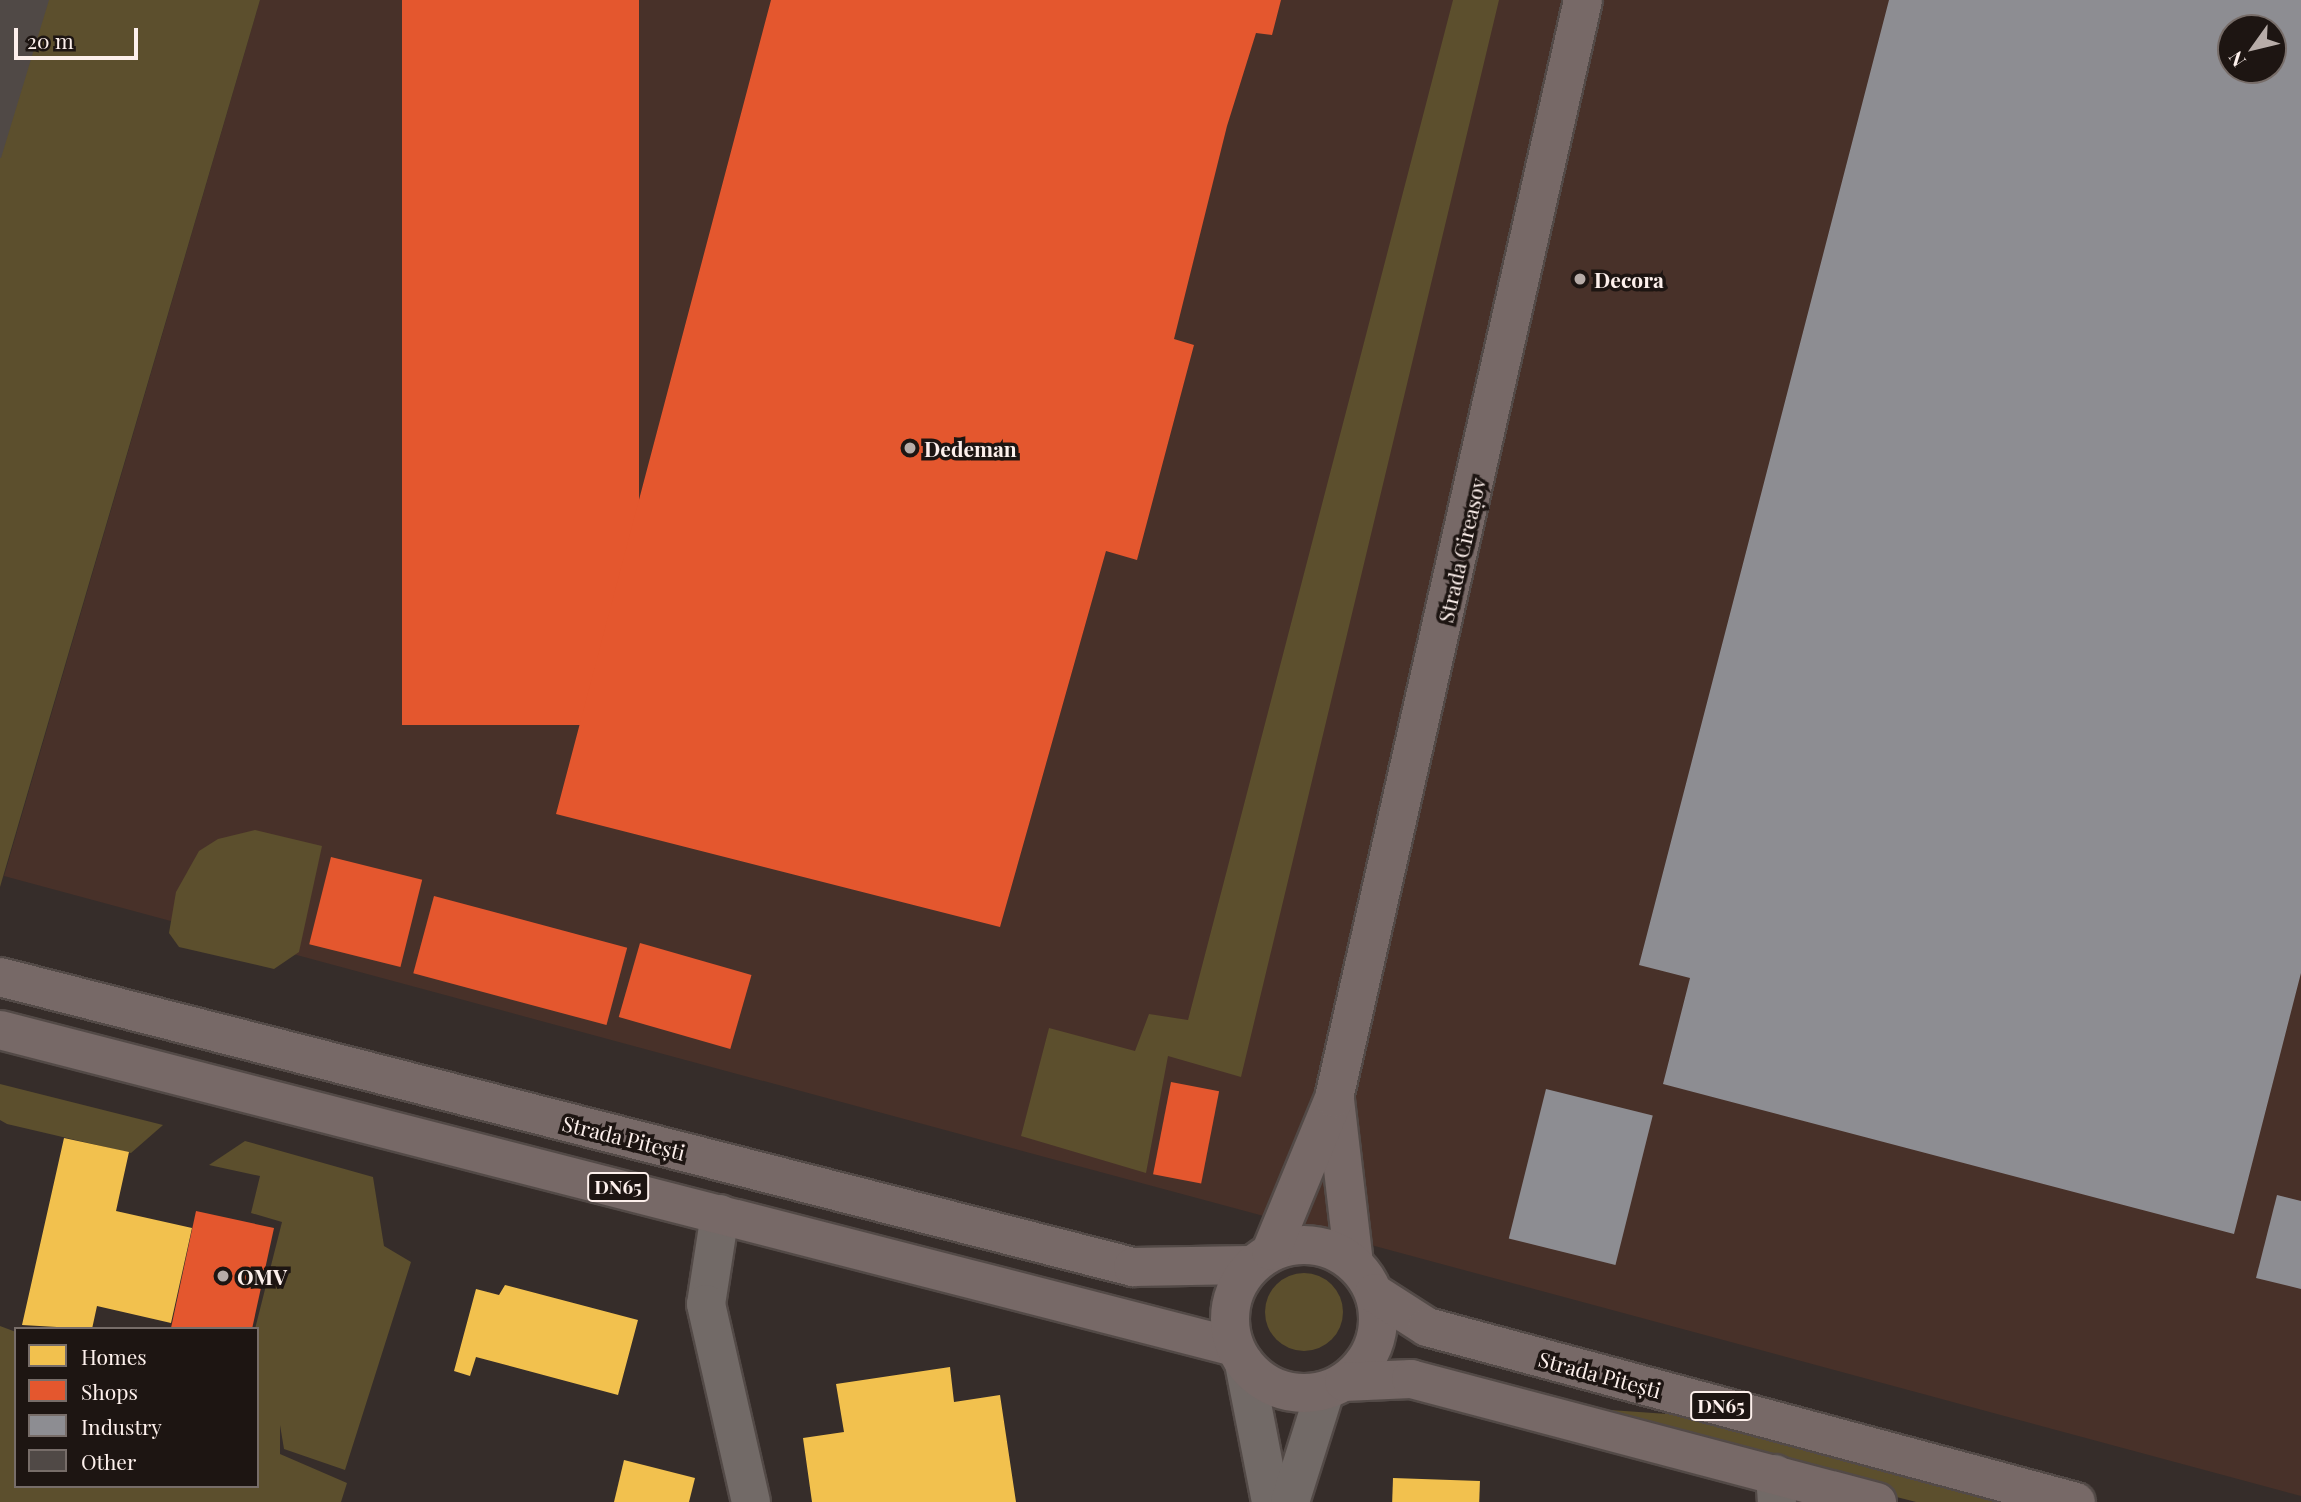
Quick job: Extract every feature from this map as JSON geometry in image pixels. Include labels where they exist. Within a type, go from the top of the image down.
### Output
[{"type":"main road","name":"Strada Cireașov","points":[[1262,1258],[1335,1098],[1583,0]]},
{"type":"main road","name":"Strada Pitești","points":[[0,977],[1133,1266],[1262,1258],[1315,1245],[1364,1278],[1427,1327],[2077,1502]]},
{"type":"main road","name":"DN65","points":[[0,1030],[720,1214],[1239,1355],[1260,1379],[1280,1390],[1303,1394],[1335,1386],[1411,1379],[1776,1488],[1877,1502]]},
{"type":"main road","name":"Strada Cireașov","points":[[1335,1098],[1364,1278]]},
{"type":"main road","points":[[1239,1355],[1229,1318],[1235,1289],[1262,1258]]},
{"type":"main road","points":[[1335,1386],[1363,1365],[1375,1343],[1379,1318],[1364,1278]]},
{"type":"street","points":[[720,1214],[706,1304],[751,1502]]},
{"type":"street","points":[[1239,1355],[1271,1502]]},
{"type":"street","points":[[1290,1502],[1335,1386]]},
{"type":"shaded area","points":[[0,0],[260,0],[0,887]]},
{"type":"shaded area","points":[[260,0],[2301,0],[2301,1496],[4,876]]},
{"type":"shaded area","points":[[1453,0],[1499,0],[1241,1077],[1168,1056],[1146,1173],[1021,1136],[1049,1028],[1135,1051],[1149,1014],[1188,1020]]},
{"type":"shaded area","points":[[255,830],[322,846],[299,952],[274,969],[179,947],[169,933],[176,892],[199,851],[218,839]]},
{"type":"shaded area","points":[[0,1084],[163,1125],[131,1153],[7,1124],[0,1120]]},
{"type":"shaded area","points":[[245,1141],[373,1177],[384,1246],[411,1262],[345,1470],[284,1449],[280,1425],[280,1454],[347,1483],[341,1502],[0,1502],[0,1326],[14,1331],[14,1488],[259,1488],[259,1327],[256,1327],[282,1222],[251,1213],[260,1176],[209,1165]]},
{"type":"shaded area","points":[[1296,1273],[1312,1273],[1326,1279],[1337,1290],[1343,1304],[1343,1320],[1337,1334],[1326,1345],[1312,1351],[1296,1351],[1282,1345],[1271,1334],[1265,1320],[1265,1304],[1271,1290],[1282,1279]]},
{"type":"shaded area","points":[[1539,1405],[1696,1416],[2022,1502],[1916,1502]]},
{"type":"building: Homes","points":[[64,1138],[129,1152],[116,1211],[192,1228],[171,1323],[97,1306],[92,1327],[22,1325]]},
{"type":"building: Homes","points":[[505,1285],[638,1320],[618,1395],[476,1357],[470,1376],[454,1371],[476,1289],[499,1295]]},
{"type":"building: Homes","points":[[950,1367],[954,1402],[1000,1395],[1016,1502],[812,1502],[803,1438],[844,1432],[836,1384]]},
{"type":"building: Homes","points":[[624,1460],[695,1478],[689,1502],[614,1502]]},
{"type":"building: Homes","points":[[1393,1478],[1480,1481],[1479,1502],[1392,1502]]},
{"type":"building: Shops","points":[[402,0],[639,0],[639,725],[402,725]]},
{"type":"building: Shops","name":"Dedeman","points":[[771,0],[1281,0],[1272,35],[1256,33],[1227,126],[1174,339],[1194,345],[1137,560],[1106,551],[1000,927],[556,814]]},
{"type":"building: Shops","points":[[331,857],[422,880],[400,967],[309,944]]},
{"type":"building: Shops","points":[[434,896],[627,948],[606,1025],[413,973]]},
{"type":"building: Shops","points":[[640,943],[752,975],[730,1049],[619,1017]]},
{"type":"building: Shops","points":[[1171,1082],[1219,1091],[1201,1184],[1153,1174]]},
{"type":"building: Shops","name":"OMV","points":[[196,1211],[274,1228],[252,1327],[171,1327]]},
{"type":"building: Industry","points":[[1889,0],[2301,0],[2301,973],[2234,1234],[1663,1084],[1690,978],[1639,965]]},
{"type":"building: Industry","points":[[1546,1089],[1653,1116],[1615,1265],[1509,1238]]},
{"type":"building: Industry","points":[[2277,1195],[2301,1201],[2301,1289],[2256,1278]]},
{"type":"building: Other","points":[[0,0],[49,0],[1,158],[0,158]]},
{"type":"place","name":"Decora","points":[[1580,279]]},
{"type":"place","name":"Dedeman","points":[[910,448]]},
{"type":"place","name":"OMV","points":[[223,1276]]}]
